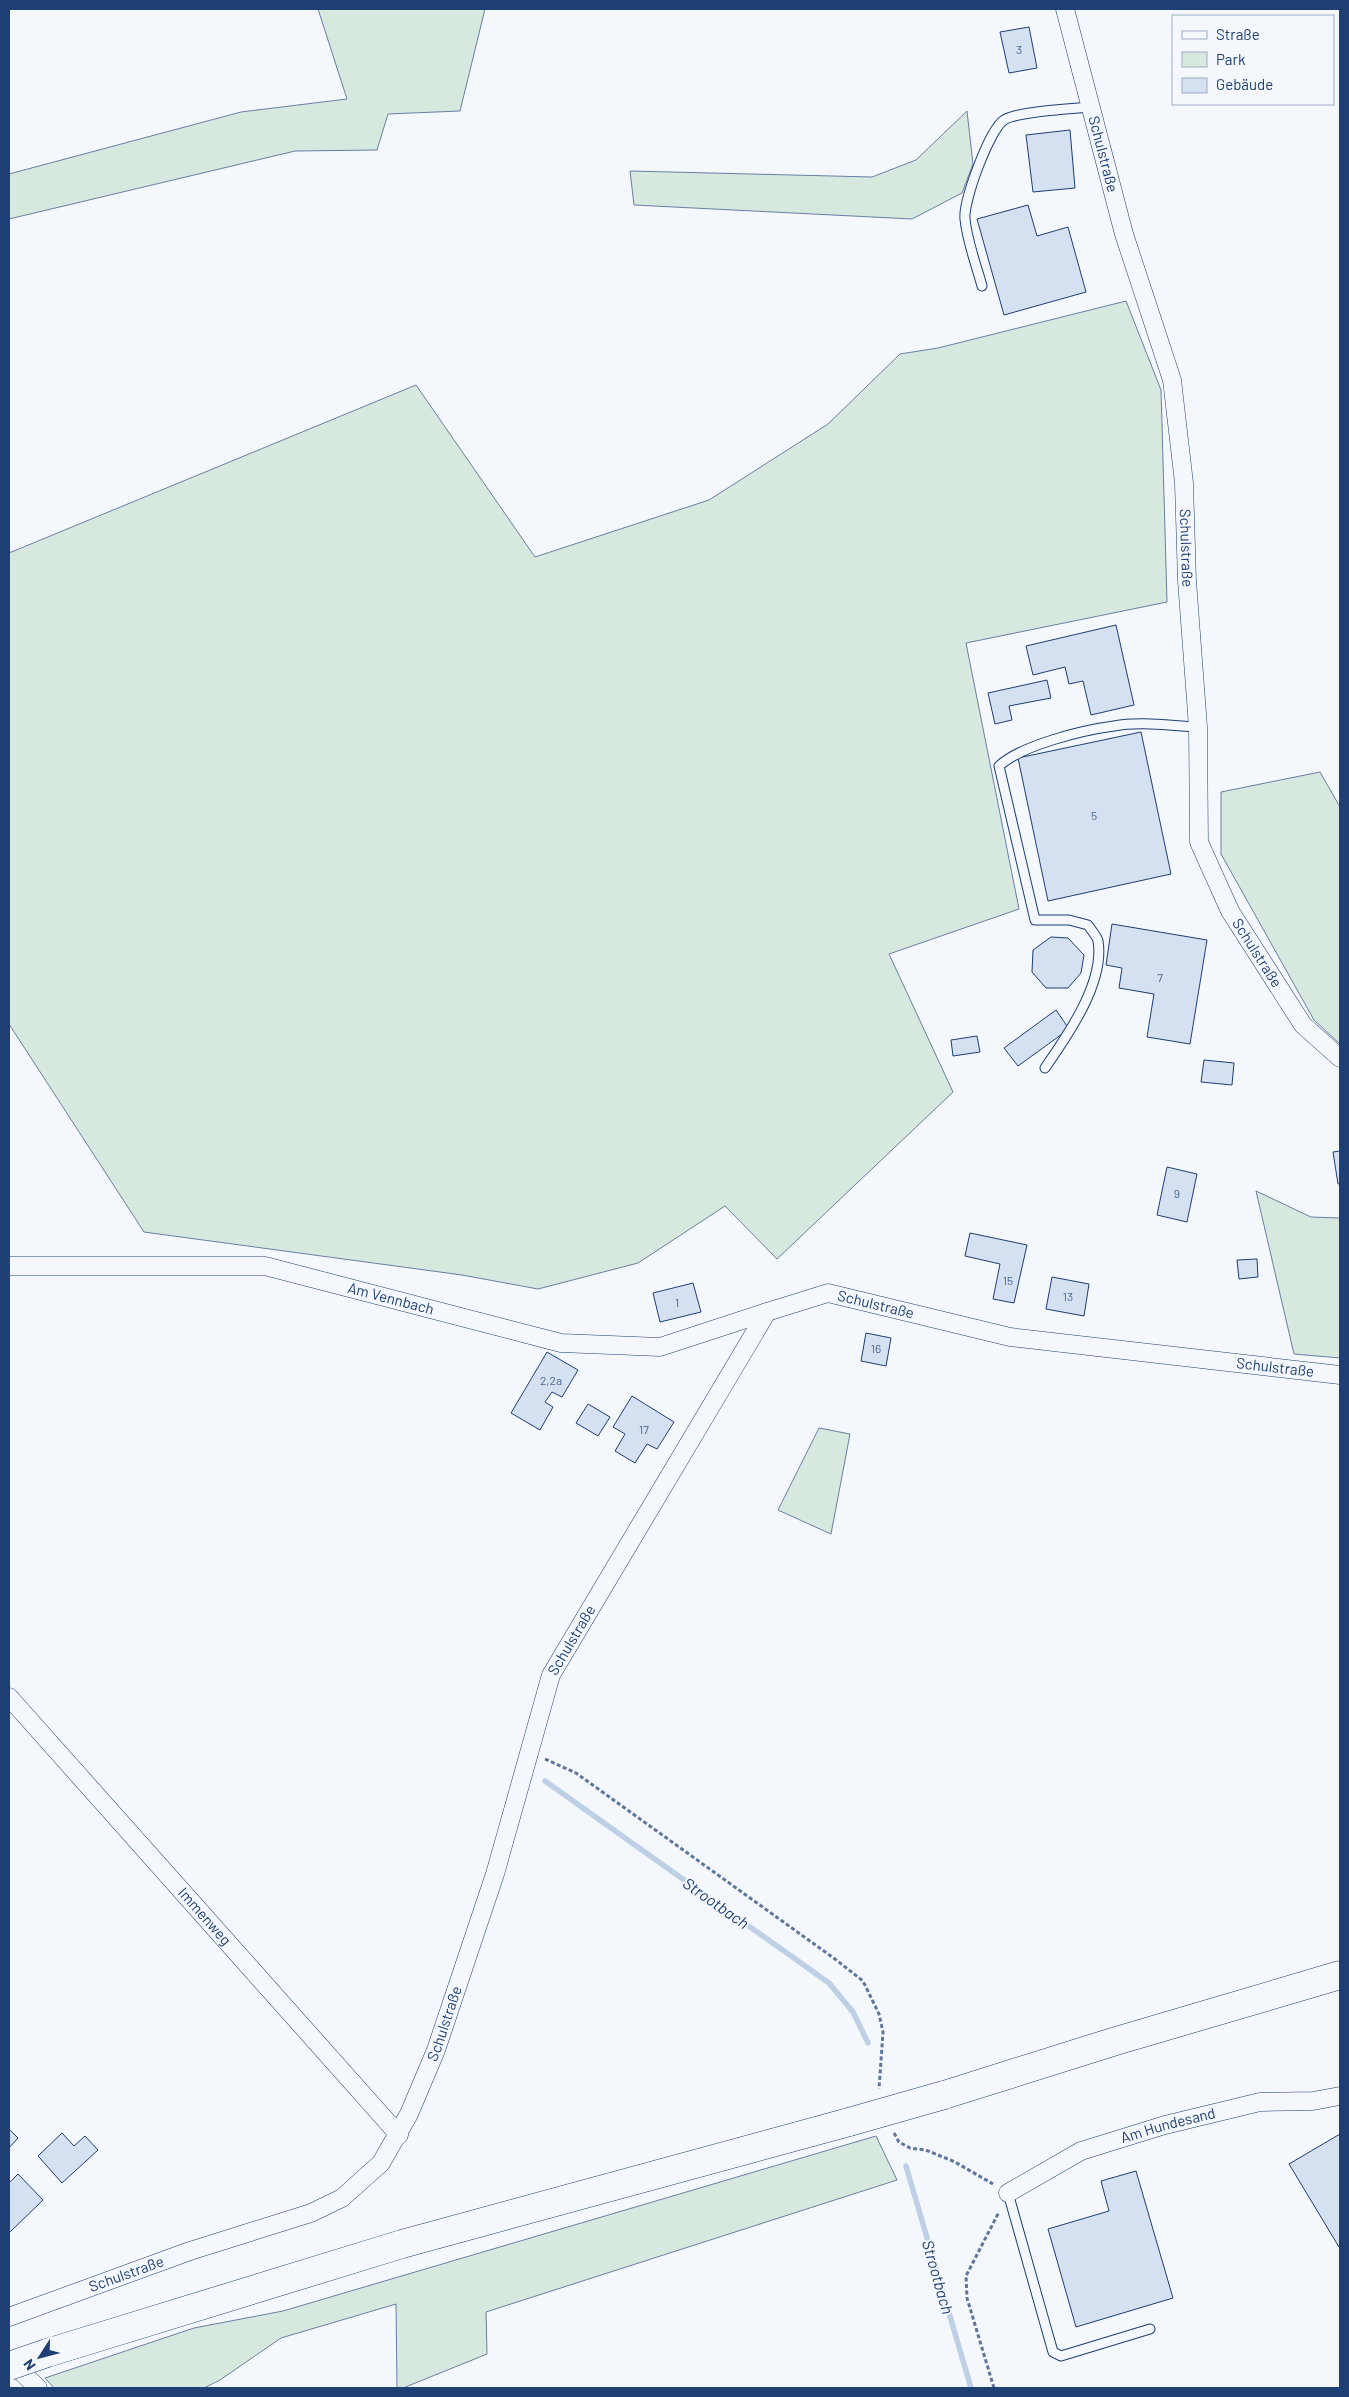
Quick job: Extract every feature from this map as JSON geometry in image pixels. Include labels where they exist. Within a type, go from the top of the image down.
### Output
[{"type":"main road","points":[[9,2366],[402,2244],[944,2096],[1116,2041],[1340,1974]]},
{"type":"street","name":"Schulstraße","points":[[1065,9],[1124,234],[1172,380],[1184,483],[1187,581],[1198,727],[1199,842],[1230,911],[1303,1025],[1340,1058]]},
{"type":"street","name":"Am Vennbach","points":[[9,1266],[265,1266],[562,1343],[660,1347],[767,1312]]},
{"type":"street","name":"Schulstraße","points":[[9,2317],[190,2251],[312,2213],[342,2198],[381,2163],[398,2136],[436,2050],[495,1874],[528,1751],[551,1675],[767,1312],[828,1293],[1010,1337],[1340,1375]]},
{"type":"street","name":"Immenweg","points":[[9,1697],[398,2136]]},
{"type":"street","name":"Am Hundesand","points":[[1008,2193],[1081,2151],[1165,2125],[1260,2102],[1313,2101],[1340,2096]]},
{"type":"street","points":[[9,2360],[38,2388]]},
{"type":"lane","points":[[982,286],[964,218],[969,193],[995,130],[1003,120],[1016,115],[1091,107]]},
{"type":"lane","points":[[1045,1068],[1073,1027],[1090,991],[1097,961],[1098,940],[1088,925],[1069,920],[1034,920],[999,766],[1029,747],[1115,725],[1198,727]]},
{"type":"lane","points":[[1008,2193],[1053,2352],[1061,2356],[1150,2329]]},
{"type":"path","points":[[528,1751],[576,1773],[835,1958],[863,1981],[872,1998]]},
{"type":"path","points":[[994,2388],[967,2298],[966,2276],[1008,2193]]},
{"type":"green space","points":[[318,9],[485,9],[460,111],[388,114],[377,150],[295,151],[9,219],[9,174],[241,112],[347,99]]},
{"type":"green space","points":[[967,111],[973,164],[962,193],[912,219],[634,205],[630,171],[872,177],[916,160]]},
{"type":"green space","points":[[1126,301],[1161,390],[1167,602],[966,643],[1019,909],[889,954],[953,1092],[777,1259],[725,1206],[638,1263],[538,1289],[462,1275],[144,1232],[9,1024],[9,553],[416,385],[535,557],[709,500],[828,424],[900,354],[938,348]]},
{"type":"green space","points":[[1320,772],[1340,807],[1340,1044],[1314,1020],[1221,854],[1221,792]]},
{"type":"green space","points":[[1256,1191],[1311,1217],[1340,1218],[1340,1358],[1294,1354]]},
{"type":"green space","points":[[819,1428],[850,1434],[831,1534],[778,1510]]},
{"type":"green space","points":[[876,2136],[897,2180],[486,2312],[487,2354],[403,2388],[397,2388],[396,2304],[281,2338],[220,2380],[204,2388],[54,2388],[45,2378],[194,2328],[283,2311]]},
{"type":"building","points":[[1029,27],[1037,68],[1009,73],[1000,32]]},
{"type":"building","points":[[1070,130],[1075,188],[1033,192],[1026,135]]},
{"type":"building","points":[[1028,205],[1037,236],[1068,227],[1086,292],[1004,315],[977,219]]},
{"type":"building","points":[[1116,625],[1134,705],[1091,715],[1083,681],[1069,684],[1065,667],[1033,675],[1026,646]]},
{"type":"building","points":[[1047,680],[1051,698],[1009,706],[1012,720],[995,724],[988,693]]},
{"type":"building","points":[[1141,732],[1171,874],[1048,901],[1018,758]]},
{"type":"building","points":[[1112,924],[1207,940],[1190,1044],[1147,1037],[1154,994],[1119,988],[1122,968],[1106,965]]},
{"type":"building","points":[[1051,937],[1068,938],[1084,955],[1081,973],[1068,988],[1046,988],[1032,972],[1033,950]]},
{"type":"building","points":[[1056,1010],[1069,1029],[1018,1066],[1004,1048]]},
{"type":"building","points":[[977,1036],[980,1052],[953,1056],[951,1040]]},
{"type":"building","points":[[1204,1060],[1234,1063],[1232,1085],[1201,1082]]},
{"type":"building","points":[[1340,1151],[1340,1184],[1338,1184],[1333,1152]]},
{"type":"building","points":[[1167,1167],[1197,1174],[1187,1222],[1157,1215]]},
{"type":"building","points":[[970,1233],[1027,1245],[1014,1303],[993,1299],[1000,1264],[965,1256]]},
{"type":"building","points":[[1257,1259],[1258,1277],[1239,1279],[1237,1260]]},
{"type":"building","points":[[1052,1277],[1089,1284],[1084,1316],[1046,1309]]},
{"type":"building","points":[[693,1283],[701,1312],[660,1322],[653,1293]]},
{"type":"building","points":[[866,1333],[891,1338],[886,1366],[861,1361]]},
{"type":"building","points":[[547,1352],[578,1370],[562,1397],[552,1392],[545,1402],[553,1407],[540,1430],[511,1413]]},
{"type":"building","points":[[632,1396],[674,1422],[657,1449],[647,1444],[635,1463],[615,1451],[625,1434],[613,1427]]},
{"type":"building","points":[[588,1404],[610,1417],[598,1436],[576,1423]]},
{"type":"building","points":[[9,2129],[18,2138],[9,2148]]},
{"type":"building","points":[[62,2133],[74,2146],[85,2136],[98,2150],[62,2183],[38,2156]]},
{"type":"building","points":[[1340,2134],[1340,2246],[1339,2247],[1289,2164]]},
{"type":"building","points":[[1136,2171],[1173,2298],[1076,2327],[1048,2229],[1109,2211],[1101,2181]]},
{"type":"building","points":[[18,2174],[43,2200],[9,2233],[9,2183]]},
{"type":"waterway","name":"Strootbach","points":[[545,1781],[829,1983],[853,2012],[868,2043]]},
{"type":"waterway","name":"Strootbach","points":[[906,2166],[971,2388]]}]
